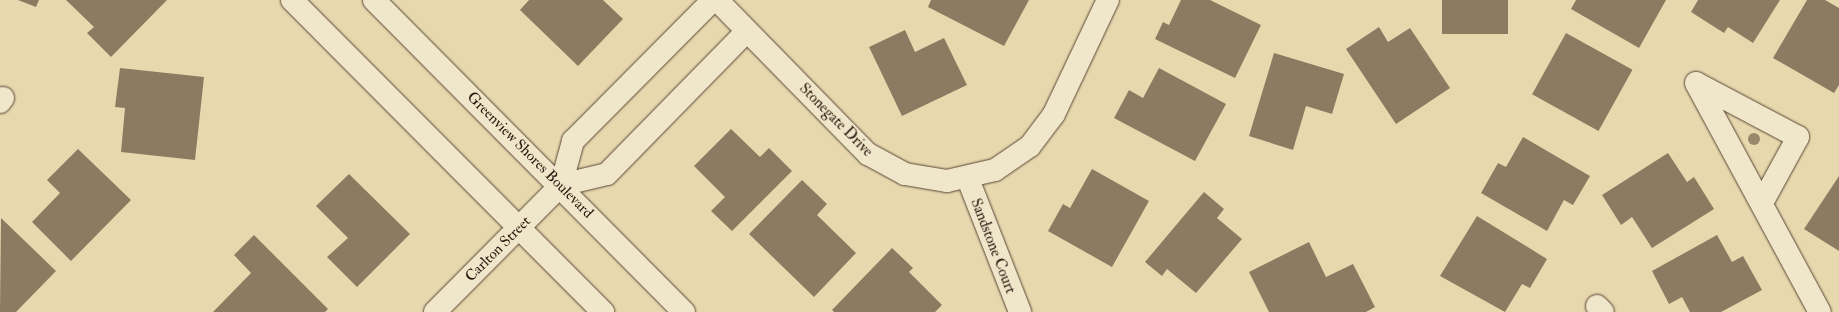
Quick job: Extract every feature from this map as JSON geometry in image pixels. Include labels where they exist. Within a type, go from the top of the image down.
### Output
[{"type":"street","points":[[292,0],[602,312]]},
{"type":"street","name":"Greenview Shores Boulevard","points":[[374,0],[561,185],[684,312]]},
{"type":"street","points":[[713,0],[573,140],[561,185],[607,174],[747,31]]},
{"type":"street","name":"Stonegate Drive","points":[[717,0],[880,162],[926,179],[968,179],[1013,160],[1044,130],[1108,0]]},
{"type":"street","points":[[1762,201],[1798,136],[1696,83],[1759,194],[1762,201],[1820,312]]},
{"type":"street","name":"Sandstone Court","points":[[968,179],[1020,312]]},
{"type":"street","name":"Carlton Street","points":[[435,312],[561,185]]},
{"type":"building","points":[[18,0],[39,0],[36,7]]},
{"type":"building","points":[[66,0],[167,0],[111,57],[87,33],[94,27]]},
{"type":"building","points":[[529,0],[603,0],[623,19],[578,66],[520,10]]},
{"type":"building","points":[[931,0],[1029,0],[1004,46],[928,7]]},
{"type":"building","points":[[1181,0],[1210,0],[1261,25],[1235,78],[1155,39],[1163,22],[1169,25]]},
{"type":"building","points":[[1442,0],[1508,0],[1508,34],[1442,34]]},
{"type":"building","points":[[1576,0],[1666,0],[1639,48],[1571,9]]},
{"type":"building","points":[[1698,0],[1780,0],[1753,43],[1728,27],[1724,33],[1691,12]]},
{"type":"building","points":[[1807,0],[1825,0],[1839,8],[1839,85],[1834,93],[1773,58]]},
{"type":"building","points":[[1379,27],[1388,42],[1410,28],[1450,88],[1396,124],[1346,49]]},
{"type":"building","points":[[905,30],[915,52],[944,38],[967,85],[902,116],[869,47]]},
{"type":"building","points":[[1566,33],[1632,70],[1599,131],[1532,94]]},
{"type":"building","points":[[1274,53],[1344,74],[1332,114],[1306,106],[1293,150],[1249,136]]},
{"type":"building","points":[[120,68],[204,77],[195,160],[121,152],[125,108],[115,107]]},
{"type":"building","points":[[1159,68],[1226,104],[1195,161],[1114,118],[1129,90],[1143,98]]},
{"type":"building","points":[[731,129],[760,157],[769,148],[792,171],[732,231],[711,211],[725,197],[694,166]]},
{"type":"building","points":[[1523,137],[1590,176],[1573,205],[1564,200],[1547,231],[1481,193],[1498,163],[1506,167]]},
{"type":"building","points":[[78,149],[131,200],[71,261],[32,222],[60,193],[47,180]]},
{"type":"building","points":[[1668,153],[1687,182],[1694,177],[1714,209],[1652,248],[1632,217],[1621,225],[1602,195]]},
{"type":"building","points":[[1092,169],[1149,201],[1112,267],[1048,231],[1063,204],[1070,208]]},
{"type":"building","points":[[349,174],[410,234],[357,287],[327,257],[348,238],[316,206]]},
{"type":"building","points":[[1839,176],[1839,251],[1804,229]]},
{"type":"building","points":[[802,180],[827,204],[817,215],[856,253],[814,297],[749,234]]},
{"type":"building","points":[[1204,192],[1224,209],[1217,218],[1242,239],[1196,293],[1167,269],[1162,276],[1145,262]]},
{"type":"building","points":[[1477,216],[1547,259],[1530,288],[1522,284],[1505,312],[1440,276]]},
{"type":"building","points":[[1,218],[56,271],[16,312],[0,312]]},
{"type":"building","points":[[254,235],[328,309],[325,312],[213,312],[251,273],[234,255]]},
{"type":"building","points":[[1717,235],[1732,262],[1743,256],[1762,290],[1721,312],[1690,312],[1682,297],[1669,304],[1652,271]]},
{"type":"building","points":[[1309,242],[1326,277],[1353,264],[1375,307],[1366,312],[1269,312],[1249,272]]},
{"type":"building","points":[[892,248],[913,268],[909,272],[942,305],[935,312],[834,312],[832,310]]}]
